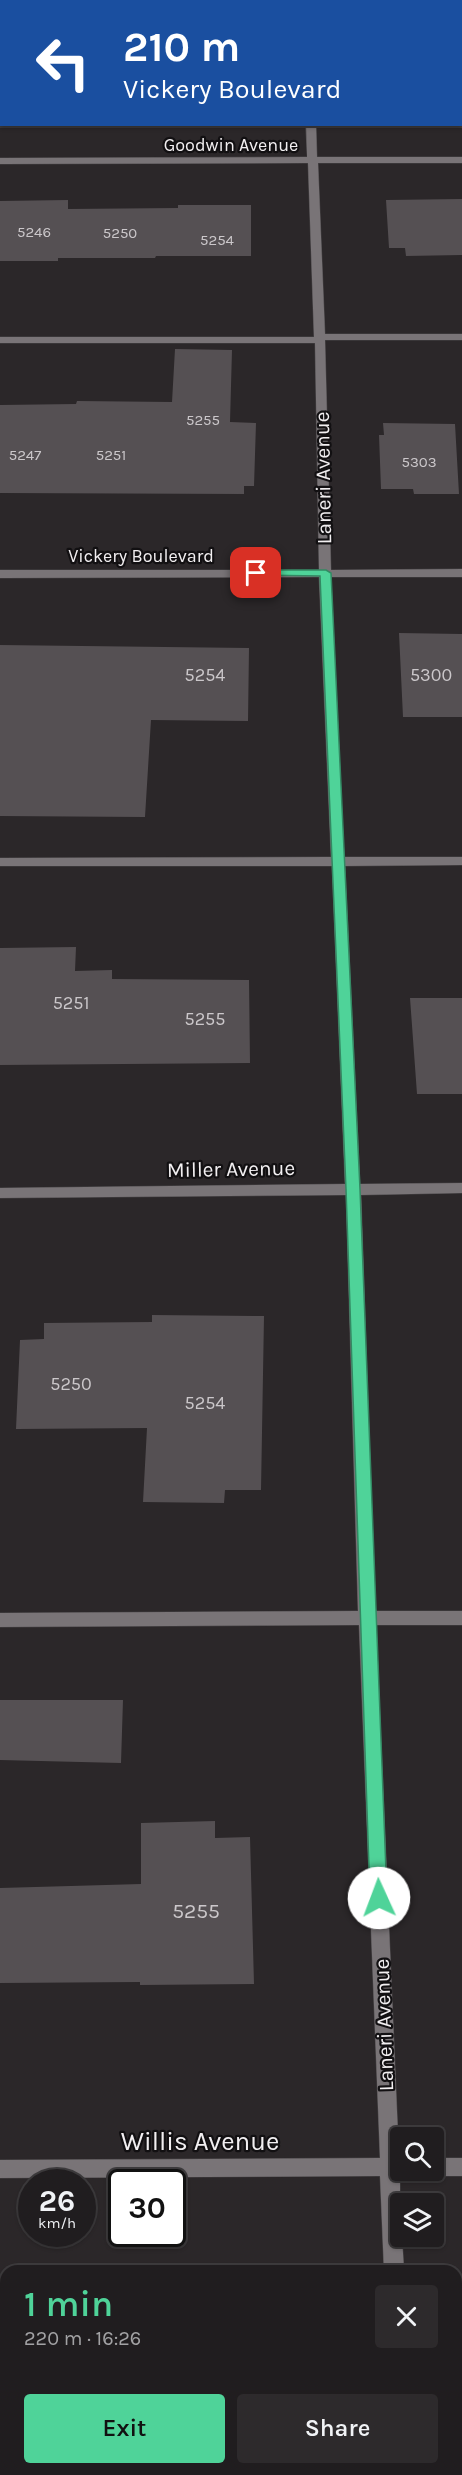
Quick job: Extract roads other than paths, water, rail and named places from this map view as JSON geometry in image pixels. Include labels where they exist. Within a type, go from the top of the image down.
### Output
[{"type":"street","name":"Laneri Avenue","points":[[311,126],[337,861],[353,1189],[367,1618],[393,2127]]},
{"type":"street","name":"Goodwin Avenue","points":[[0,161],[462,160]]},
{"type":"street","points":[[0,340],[462,337]]},
{"type":"street","name":"Vickery Boulevard","points":[[0,574],[462,573]]},
{"type":"street","points":[[0,862],[462,861]]},
{"type":"street","name":"Miller Avenue","points":[[0,1193],[462,1188]]},
{"type":"street","points":[[0,1620],[462,1618]]},
{"type":"street","name":"Willis Avenue","points":[[0,2169],[390,2167]]},
{"type":"street","points":[[444,2167],[462,2167]]},
{"type":"street","name":"Laneri Avenue","points":[[394,2265],[395,2181]]}]
